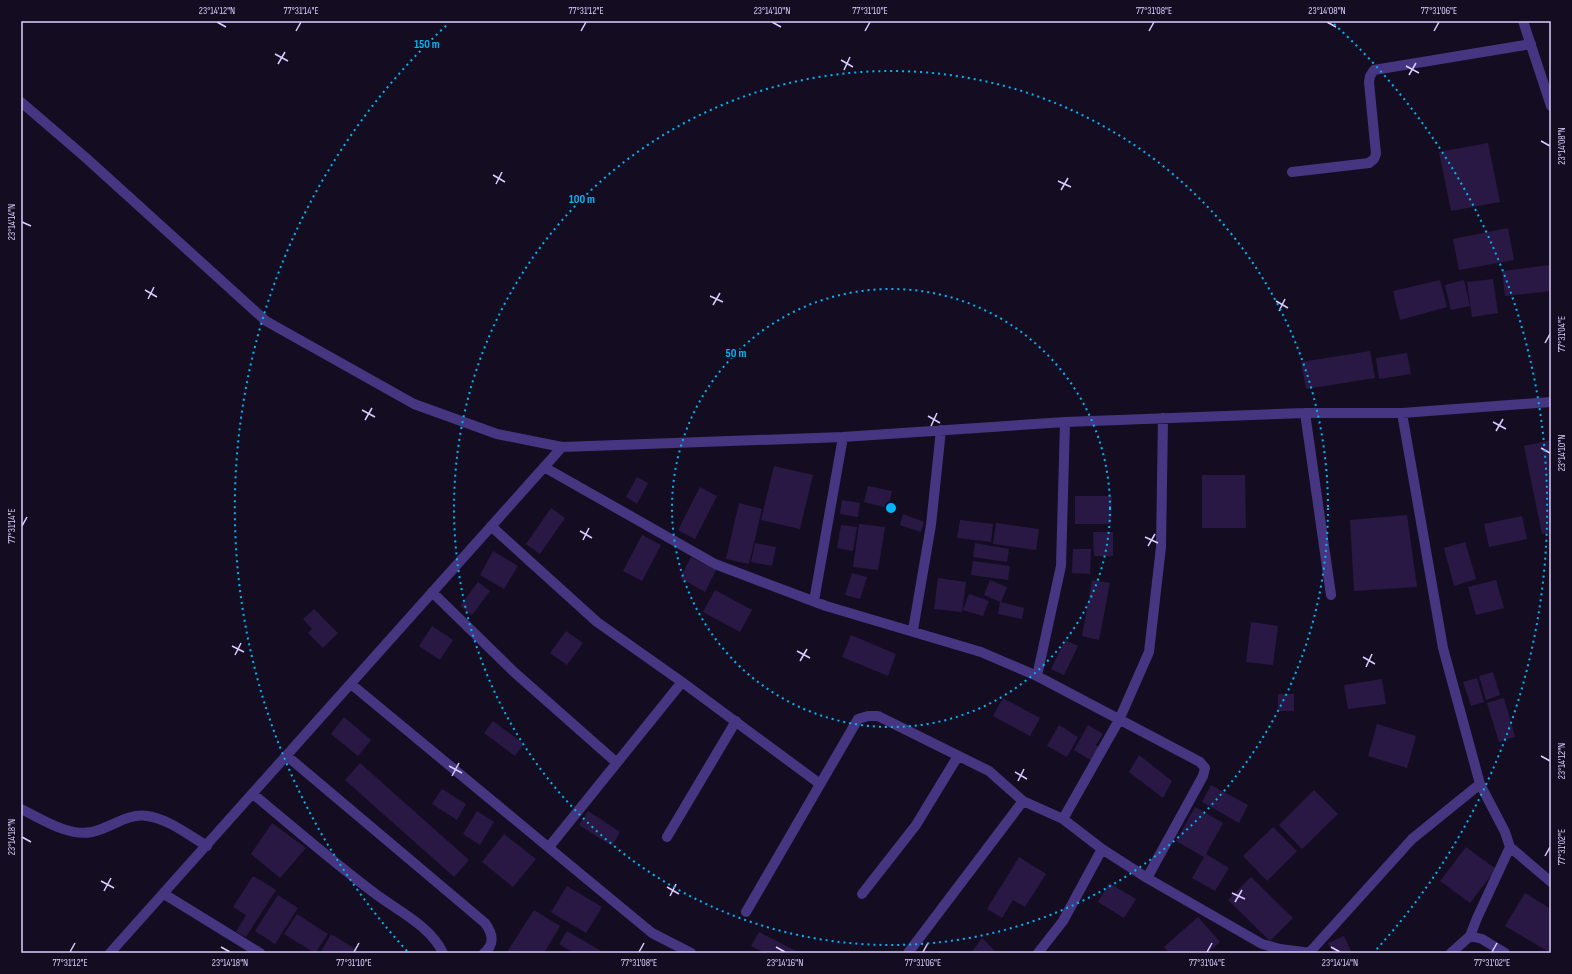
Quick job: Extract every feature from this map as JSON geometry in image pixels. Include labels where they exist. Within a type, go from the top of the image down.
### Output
[{"type":"street","points":[[1523,21],[1551,104]]},
{"type":"street","points":[[1292,172],[1369,163],[1374,159],[1376,154],[1369,82],[1370,76],[1374,70],[1531,44]]},
{"type":"street","points":[[21,102],[266,321],[414,404],[497,434],[562,447],[843,437],[1065,422],[1163,418],[1305,413],[1402,413],[1551,402]]},
{"type":"street","points":[[1305,413],[1331,595]]},
{"type":"street","points":[[1402,413],[1443,648],[1480,784],[1505,832],[1510,847],[1551,882]]},
{"type":"street","points":[[1063,819],[1119,720],[1149,652],[1161,547],[1163,418]]},
{"type":"street","points":[[1037,676],[1061,566],[1065,422]]},
{"type":"street","points":[[913,630],[931,525],[941,430]]},
{"type":"street","points":[[814,601],[843,437]]},
{"type":"street","points":[[110,953],[562,447]]},
{"type":"street","points":[[544,467],[715,564],[826,606],[913,630],[980,652],[1037,676],[1200,762],[1205,768],[1203,776],[1147,878]]},
{"type":"street","points":[[491,526],[596,622],[736,721],[820,784]]},
{"type":"street","points":[[432,592],[514,672],[617,763]]},
{"type":"street","points":[[549,847],[682,682]]},
{"type":"street","points":[[351,684],[652,933],[691,953]]},
{"type":"street","points":[[746,912],[858,719],[868,716],[878,716],[892,722],[989,771],[1023,801],[1063,819],[1102,849],[1147,878],[1262,944],[1280,949],[1310,952],[1412,839],[1480,784]]},
{"type":"street","points":[[667,837],[736,721]]},
{"type":"street","points":[[287,756],[485,923],[491,931],[492,941],[490,948],[484,953]]},
{"type":"street","points":[[862,894],[916,825],[958,756]]},
{"type":"street","points":[[253,794],[373,892],[428,932],[438,942],[443,953]]},
{"type":"street","points":[[908,953],[1023,801]]},
{"type":"street","points":[[21,809],[59,827],[78,833],[93,832],[136,815],[148,816],[163,820],[207,846]]},
{"type":"street","points":[[1451,953],[1470,936],[1510,847]]},
{"type":"street","points":[[1038,953],[1063,921],[1102,849]]},
{"type":"street","points":[[164,894],[260,953]]},
{"type":"street","points":[[1470,936],[1482,939],[1505,953]]},
{"type":"building","points":[[1488,143],[1500,202],[1451,211],[1439,152]]},
{"type":"building","points":[[1508,228],[1514,260],[1459,270],[1453,239]]},
{"type":"building","points":[[1549,265],[1551,291],[1505,296],[1502,271]]},
{"type":"building","points":[[1493,279],[1498,313],[1472,317],[1467,282]]},
{"type":"building","points":[[1440,280],[1447,307],[1400,320],[1393,291]]},
{"type":"building","points":[[1464,280],[1470,306],[1451,310],[1445,285]]},
{"type":"building","points":[[1370,351],[1375,378],[1306,389],[1301,362]]},
{"type":"building","points":[[1407,353],[1411,374],[1379,379],[1376,358]]},
{"type":"building","points":[[1551,440],[1551,533],[1542,534],[1524,446]]},
{"type":"building","points":[[774,466],[813,475],[800,529],[761,520]]},
{"type":"building","points":[[1202,475],[1245,475],[1246,528],[1202,528]]},
{"type":"building","points":[[637,477],[648,483],[637,504],[626,497]]},
{"type":"building","points":[[868,486],[892,491],[888,508],[864,502]]},
{"type":"building","points":[[700,487],[717,496],[695,539],[678,530]]},
{"type":"building","points":[[1075,496],[1112,496],[1111,524],[1075,524]]},
{"type":"building","points":[[842,500],[860,503],[858,517],[840,514]]},
{"type":"building","points":[[739,503],[762,509],[749,564],[726,559]]},
{"type":"building","points":[[551,508],[565,518],[540,554],[526,544]]},
{"type":"building","points":[[903,514],[924,522],[921,532],[900,525]]},
{"type":"building","points":[[1407,515],[1417,587],[1354,591],[1350,520]]},
{"type":"building","points":[[1522,516],[1527,539],[1489,547],[1484,524]]},
{"type":"building","points":[[960,520],[993,524],[991,542],[957,538]]},
{"type":"building","points":[[996,523],[1039,529],[1036,550],[993,544]]},
{"type":"building","points":[[859,524],[885,527],[878,570],[853,567]]},
{"type":"building","points":[[841,525],[857,527],[853,551],[837,548]]},
{"type":"building","points":[[1093,532],[1113,532],[1113,556],[1094,556]]},
{"type":"building","points":[[642,535],[661,545],[642,581],[623,571]]},
{"type":"building","points":[[1465,542],[1476,579],[1454,586],[1444,548]]},
{"type":"building","points":[[755,543],[776,547],[772,566],[751,562]]},
{"type":"building","points":[[975,543],[1009,549],[1007,562],[973,557]]},
{"type":"building","points":[[1073,549],[1091,549],[1090,574],[1072,573]]},
{"type":"building","points":[[493,551],[518,566],[504,589],[480,575]]},
{"type":"building","points":[[691,557],[716,570],[705,592],[680,578]]},
{"type":"building","points":[[973,561],[1010,566],[1008,580],[971,575]]},
{"type":"building","points":[[852,573],[867,577],[860,599],[845,595]]},
{"type":"building","points":[[938,578],[966,582],[962,612],[934,609]]},
{"type":"building","points":[[990,580],[1007,587],[1001,602],[1024,608],[1022,619],[998,614],[1000,602],[984,595]]},
{"type":"building","points":[[1092,580],[1110,583],[1099,640],[1082,636]]},
{"type":"building","points":[[1496,580],[1504,608],[1476,615],[1468,587]]},
{"type":"building","points":[[478,582],[490,591],[472,615],[460,606]]},
{"type":"building","points":[[715,590],[752,610],[740,632],[703,612]]},
{"type":"building","points":[[969,594],[989,601],[983,616],[963,610]]},
{"type":"building","points":[[314,609],[338,633],[323,648],[308,633],[312,629],[303,619]]},
{"type":"building","points":[[1251,622],[1278,626],[1273,665],[1246,662]]},
{"type":"building","points":[[432,626],[453,640],[440,660],[419,646]]},
{"type":"building","points":[[566,631],[583,643],[567,665],[550,653]]},
{"type":"building","points":[[851,635],[896,654],[888,676],[842,657]]},
{"type":"building","points":[[1065,640],[1078,646],[1064,675],[1051,669]]},
{"type":"building","points":[[1493,672],[1500,695],[1486,700],[1479,676]]},
{"type":"building","points":[[1477,678],[1484,702],[1471,706],[1463,682]]},
{"type":"building","points":[[1382,679],[1386,704],[1348,709],[1344,685]]},
{"type":"building","points":[[1278,694],[1294,694],[1294,711],[1278,711]]},
{"type":"building","points":[[1003,698],[1040,718],[1030,736],[993,716]]},
{"type":"building","points":[[1504,698],[1515,737],[1499,742],[1487,703]]},
{"type":"building","points":[[344,717],[371,740],[358,756],[331,734]]},
{"type":"building","points":[[493,721],[524,744],[515,756],[484,733]]},
{"type":"building","points":[[1377,724],[1416,736],[1407,768],[1368,756]]},
{"type":"building","points":[[1059,725],[1078,737],[1067,757],[1047,746]]},
{"type":"building","points":[[1088,725],[1103,734],[1096,745],[1100,748],[1092,761],[1074,750]]},
{"type":"building","points":[[1139,755],[1172,781],[1163,798],[1129,772]]},
{"type":"building","points":[[360,763],[469,860],[454,877],[345,780]]},
{"type":"building","points":[[1211,785],[1248,805],[1239,823],[1202,802]]},
{"type":"building","points":[[442,789],[466,804],[457,820],[432,804]]},
{"type":"building","points":[[1314,790],[1338,814],[1302,849],[1279,825]]},
{"type":"building","points":[[1195,807],[1223,823],[1206,854],[1229,868],[1215,891],[1192,878],[1204,857],[1176,841]]},
{"type":"building","points":[[477,811],[494,822],[480,845],[463,834]]},
{"type":"building","points":[[588,811],[620,832],[612,846],[579,825]]},
{"type":"building","points":[[272,823],[306,848],[280,878],[251,854]]},
{"type":"building","points":[[1273,827],[1297,851],[1267,881],[1243,856]]},
{"type":"building","points":[[504,834],[536,859],[513,887],[482,862]]},
{"type":"building","points":[[1466,847],[1496,869],[1470,903],[1440,881]]},
{"type":"building","points":[[1019,857],[1046,874],[1025,907],[1013,900],[1002,918],[987,909]]},
{"type":"building","points":[[253,876],[276,890],[246,937],[236,932],[246,915],[233,907]]},
{"type":"building","points":[[1251,877],[1293,918],[1270,941],[1228,900]]},
{"type":"building","points":[[1109,883],[1136,899],[1124,918],[1098,902]]},
{"type":"building","points":[[567,886],[602,907],[586,933],[551,912]]},
{"type":"building","points":[[1525,893],[1551,909],[1551,953],[1505,926]]},
{"type":"building","points":[[278,895],[298,908],[275,944],[255,931]]},
{"type":"building","points":[[534,910],[560,926],[544,953],[507,952]]},
{"type":"building","points":[[297,914],[328,934],[315,953],[284,934]]},
{"type":"building","points":[[1198,917],[1220,942],[1207,953],[1169,953],[1164,947]]},
{"type":"building","points":[[567,931],[601,951],[600,953],[574,953],[559,944]]},
{"type":"building","points":[[759,932],[800,953],[765,953],[751,946]]},
{"type":"building","points":[[331,934],[357,950],[356,953],[320,953]]},
{"type":"building","points":[[1344,936],[1352,953],[1333,953],[1328,943]]},
{"type":"building","points":[[982,938],[997,953],[971,953]]}]
